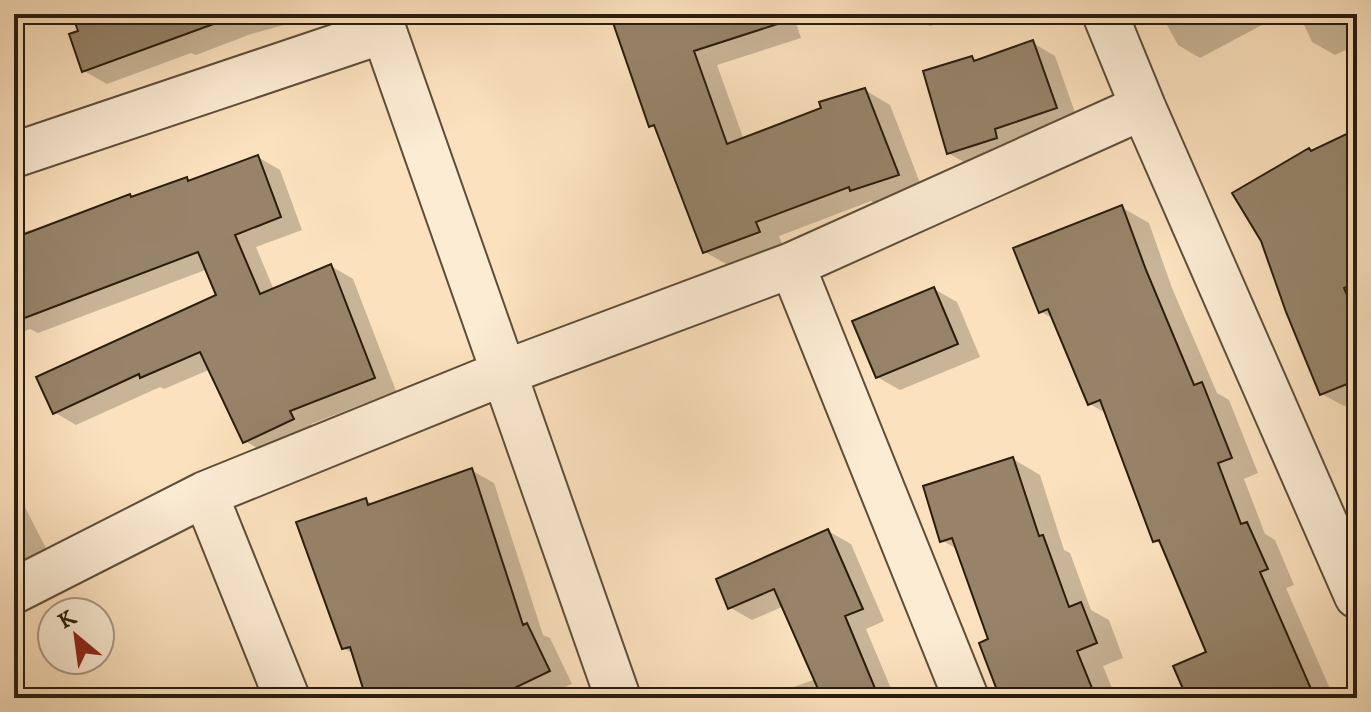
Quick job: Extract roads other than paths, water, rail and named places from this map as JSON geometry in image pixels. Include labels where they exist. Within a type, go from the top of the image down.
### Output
[{"type":"street","points":[[1105,14],[1357,596]]},
{"type":"street","points":[[14,155],[381,22],[618,698]]},
{"type":"street","points":[[14,591],[205,494],[506,372],[792,265],[1143,107]]},
{"type":"street","points":[[792,265],[966,698]]},
{"type":"street","points":[[205,494],[287,698]]}]
